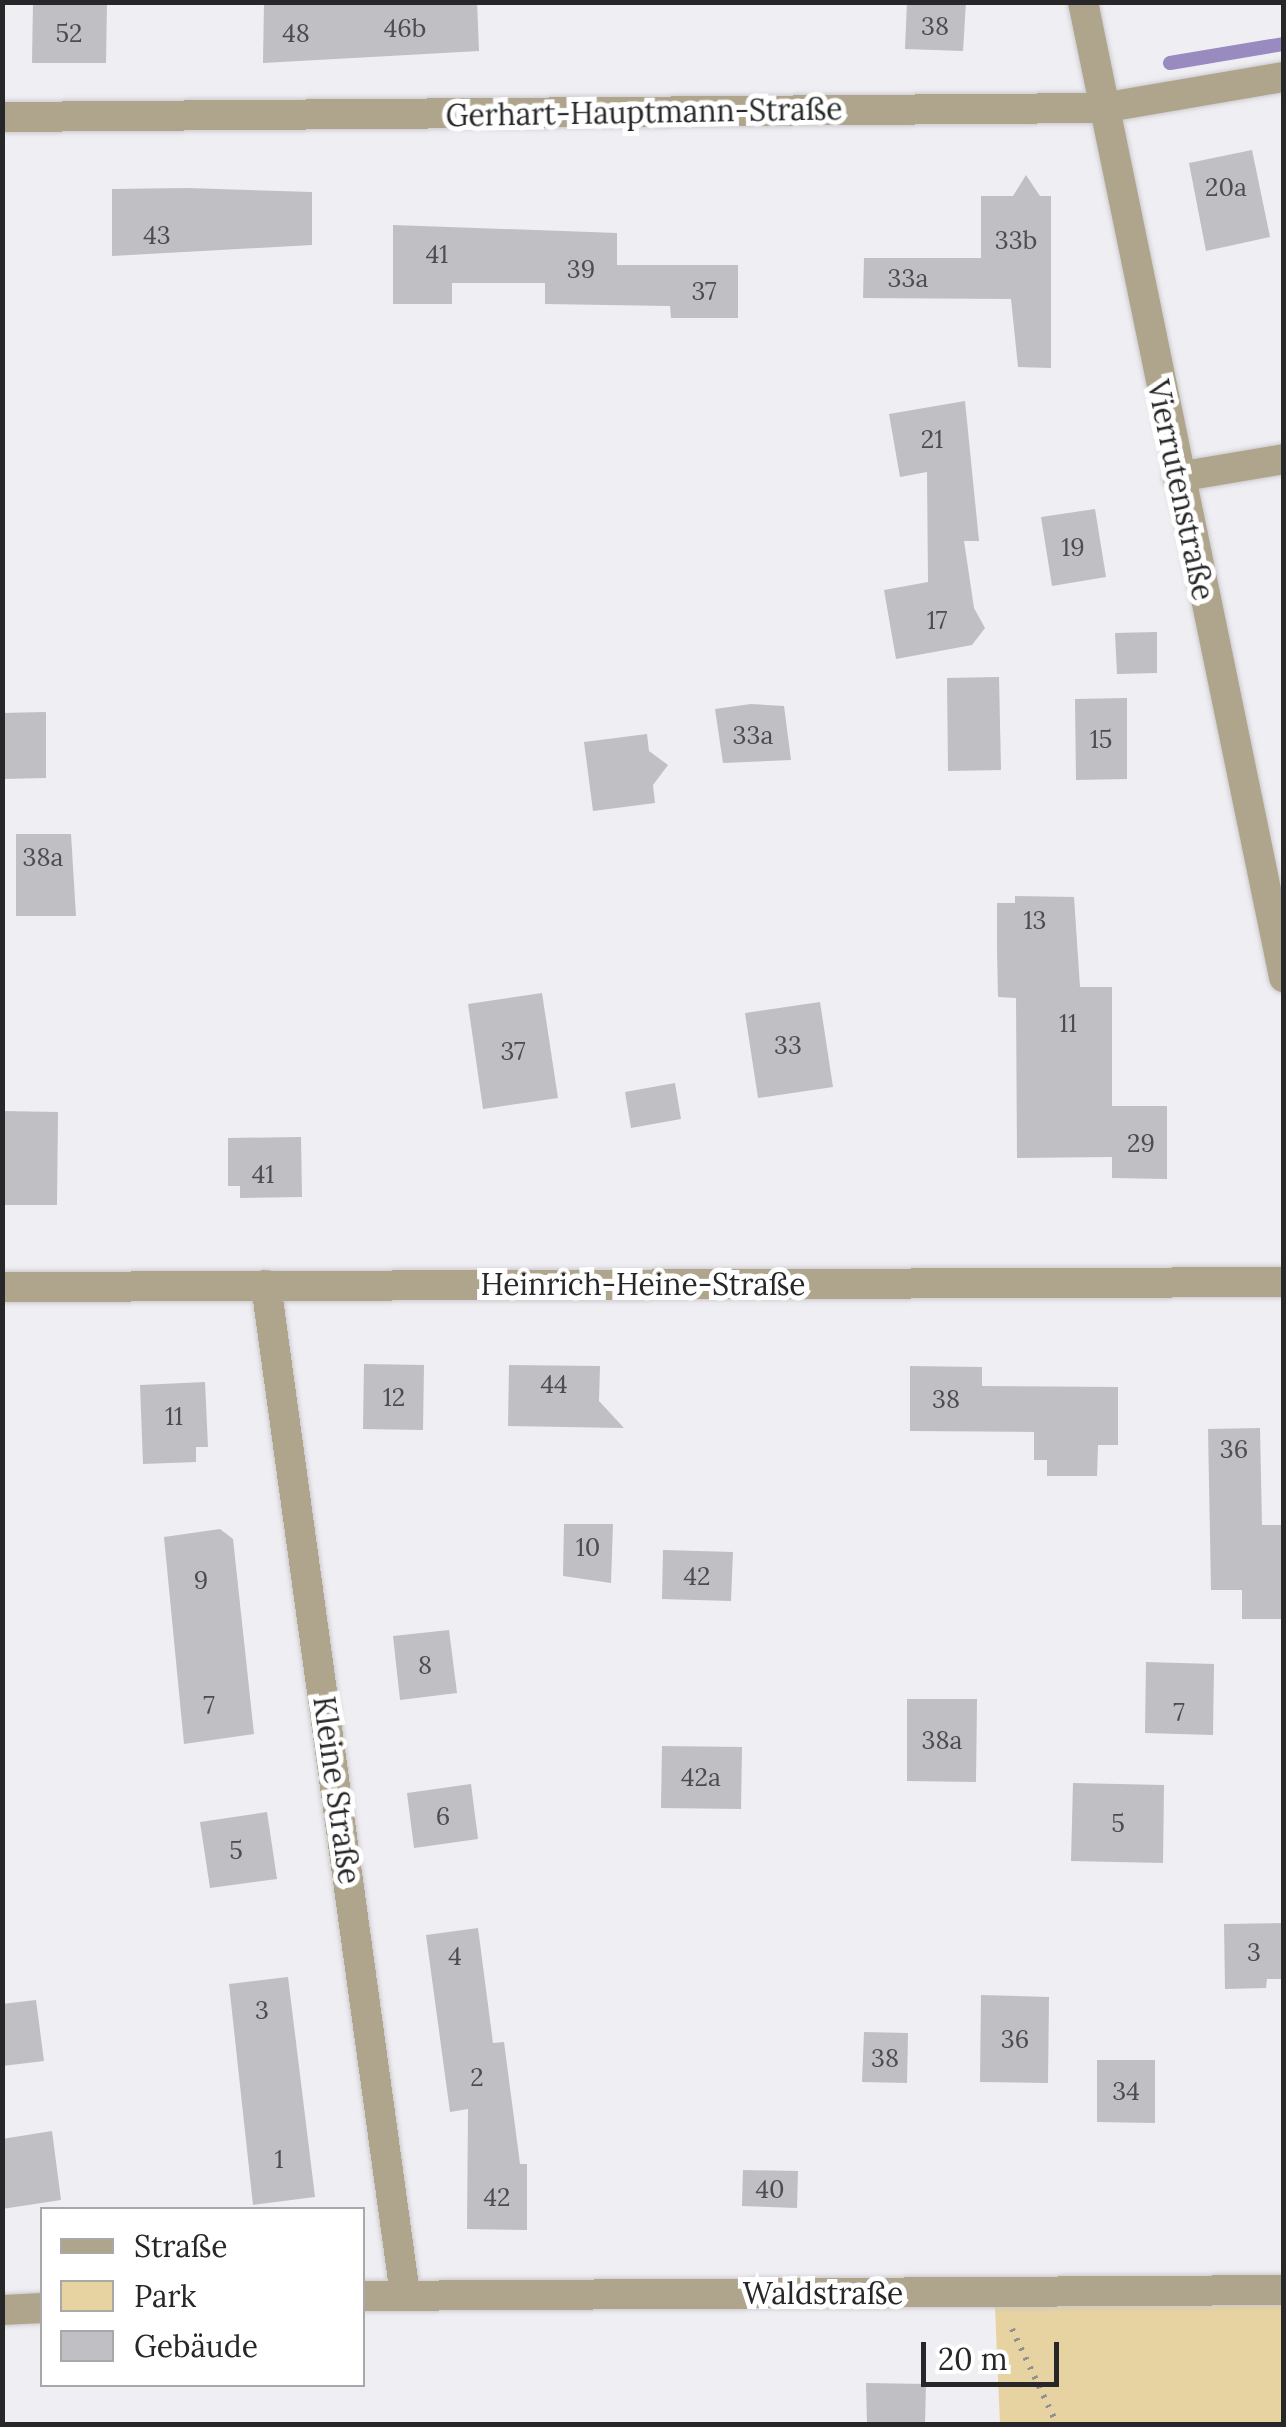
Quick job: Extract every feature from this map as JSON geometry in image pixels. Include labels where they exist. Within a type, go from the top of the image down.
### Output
[{"type":"street","name":"Vierrutenstraße","points":[[1084,2],[1102,108],[1284,977]]},
{"type":"street","name":"Gerhart-Hauptmann-Straße","points":[[2,118],[1102,108],[1284,77]]},
{"type":"street","points":[[1178,478],[1284,459]]},
{"type":"street","name":"Heinrich-Heine-Straße","points":[[2,1287],[1284,1282]]},
{"type":"street","name":"Kleine Straße","points":[[266,1285],[405,2294]]},
{"type":"street","name":"Waldstraße","points":[[365,2296],[1284,2290]]},
{"type":"street","points":[[2,2310],[40,2308]]},
{"type":"path","points":[[995,2292],[1057,2424]]},
{"type":"green space","points":[[1283,2302],[1283,2424],[1000,2424],[995,2307]]},
{"type":"building","points":[[33,2],[107,2],[106,63],[32,63]]},
{"type":"building","points":[[264,2],[477,2],[479,51],[263,63]]},
{"type":"building","points":[[907,2],[966,2],[963,51],[905,49]]},
{"type":"building","points":[[1252,150],[1270,237],[1206,251],[1189,163]]},
{"type":"building","points":[[1026,175],[1040,196],[1051,196],[1051,368],[1018,367],[1011,299],[863,298],[864,258],[981,258],[981,196],[1013,196]]},
{"type":"building","points":[[112,189],[312,192],[312,245],[112,256]]},
{"type":"building","points":[[393,225],[617,233],[617,265],[738,265],[738,318],[671,318],[670,306],[545,304],[545,283],[452,283],[452,304],[393,304]]},
{"type":"building","points":[[965,401],[979,541],[964,541],[974,608],[985,628],[972,645],[896,659],[884,590],[928,582],[927,472],[900,477],[889,414]]},
{"type":"building","points":[[1095,509],[1106,577],[1052,586],[1041,517]]},
{"type":"building","points":[[1157,632],[1157,673],[1117,674],[1115,633]]},
{"type":"building","points":[[999,677],[1001,770],[948,771],[947,678]]},
{"type":"building","points":[[1127,698],[1127,779],[1076,780],[1075,699]]},
{"type":"building","points":[[751,704],[784,706],[791,760],[723,763],[715,709]]},
{"type":"building","points":[[46,712],[46,778],[2,779],[2,713]]},
{"type":"building","points":[[647,734],[649,751],[668,765],[653,785],[655,803],[593,811],[584,742]]},
{"type":"building","points":[[16,834],[71,834],[76,916],[16,916]]},
{"type":"building","points":[[1015,896],[1074,897],[1080,987],[1112,987],[1112,1106],[1167,1106],[1167,1179],[1112,1178],[1112,1157],[1017,1158],[1016,998],[998,997],[997,950],[997,903],[1015,903]]},
{"type":"building","points":[[542,993],[558,1098],[483,1109],[468,1004]]},
{"type":"building","points":[[820,1002],[833,1087],[758,1098],[745,1013]]},
{"type":"building","points":[[675,1083],[681,1119],[631,1128],[625,1092]]},
{"type":"building","points":[[2,1111],[58,1112],[57,1205],[2,1205]]},
{"type":"building","points":[[301,1137],[302,1197],[240,1198],[240,1186],[228,1186],[228,1138]]},
{"type":"building","points":[[364,1364],[424,1365],[423,1430],[363,1429]]},
{"type":"building","points":[[509,1365],[600,1366],[599,1401],[624,1428],[508,1426]]},
{"type":"building","points":[[910,1366],[982,1367],[982,1386],[1118,1387],[1118,1445],[1098,1445],[1097,1476],[1047,1476],[1047,1460],[1034,1460],[1034,1432],[910,1431]]},
{"type":"building","points":[[205,1382],[208,1447],[196,1447],[196,1462],[143,1464],[140,1385]]},
{"type":"building","points":[[1260,1428],[1262,1525],[1284,1525],[1284,1619],[1242,1619],[1242,1590],[1211,1590],[1208,1429]]},
{"type":"building","points":[[564,1524],[613,1524],[611,1583],[563,1576]]},
{"type":"building","points":[[220,1529],[233,1539],[254,1734],[184,1744],[164,1537]]},
{"type":"building","points":[[663,1550],[733,1552],[731,1601],[662,1599]]},
{"type":"building","points":[[449,1630],[457,1693],[400,1700],[393,1636]]},
{"type":"building","points":[[1146,1662],[1214,1664],[1213,1735],[1145,1733]]},
{"type":"building","points":[[907,1699],[977,1699],[976,1782],[907,1781]]},
{"type":"building","points":[[662,1746],[742,1747],[741,1809],[661,1808]]},
{"type":"building","points":[[1073,1783],[1164,1785],[1163,1863],[1071,1861]]},
{"type":"building","points":[[471,1784],[478,1839],[414,1848],[407,1793]]},
{"type":"building","points":[[267,1812],[277,1879],[210,1888],[200,1822]]},
{"type":"building","points":[[1284,1923],[1284,1979],[1267,1979],[1266,1988],[1225,1989],[1224,1924]]},
{"type":"building","points":[[478,1928],[493,2043],[504,2042],[520,2164],[527,2164],[527,2230],[467,2229],[468,2109],[450,2112],[426,1935]]},
{"type":"building","points":[[288,1977],[315,2197],[253,2205],[229,1984]]},
{"type":"building","points":[[981,1995],[1049,1997],[1048,2083],[980,2082]]},
{"type":"building","points":[[36,2000],[44,2061],[2,2066],[2,2004]]},
{"type":"building","points":[[864,2032],[908,2033],[907,2083],[862,2082]]},
{"type":"building","points":[[1097,2060],[1155,2060],[1155,2123],[1097,2122]]},
{"type":"building","points":[[52,2131],[61,2200],[2,2209],[2,2139]]},
{"type":"building","points":[[743,2170],[798,2171],[797,2208],[742,2206]]},
{"type":"building","points":[[866,2383],[926,2384],[925,2424],[867,2424]]},
{"type":"waterway","points":[[1170,63],[1284,44]]}]
